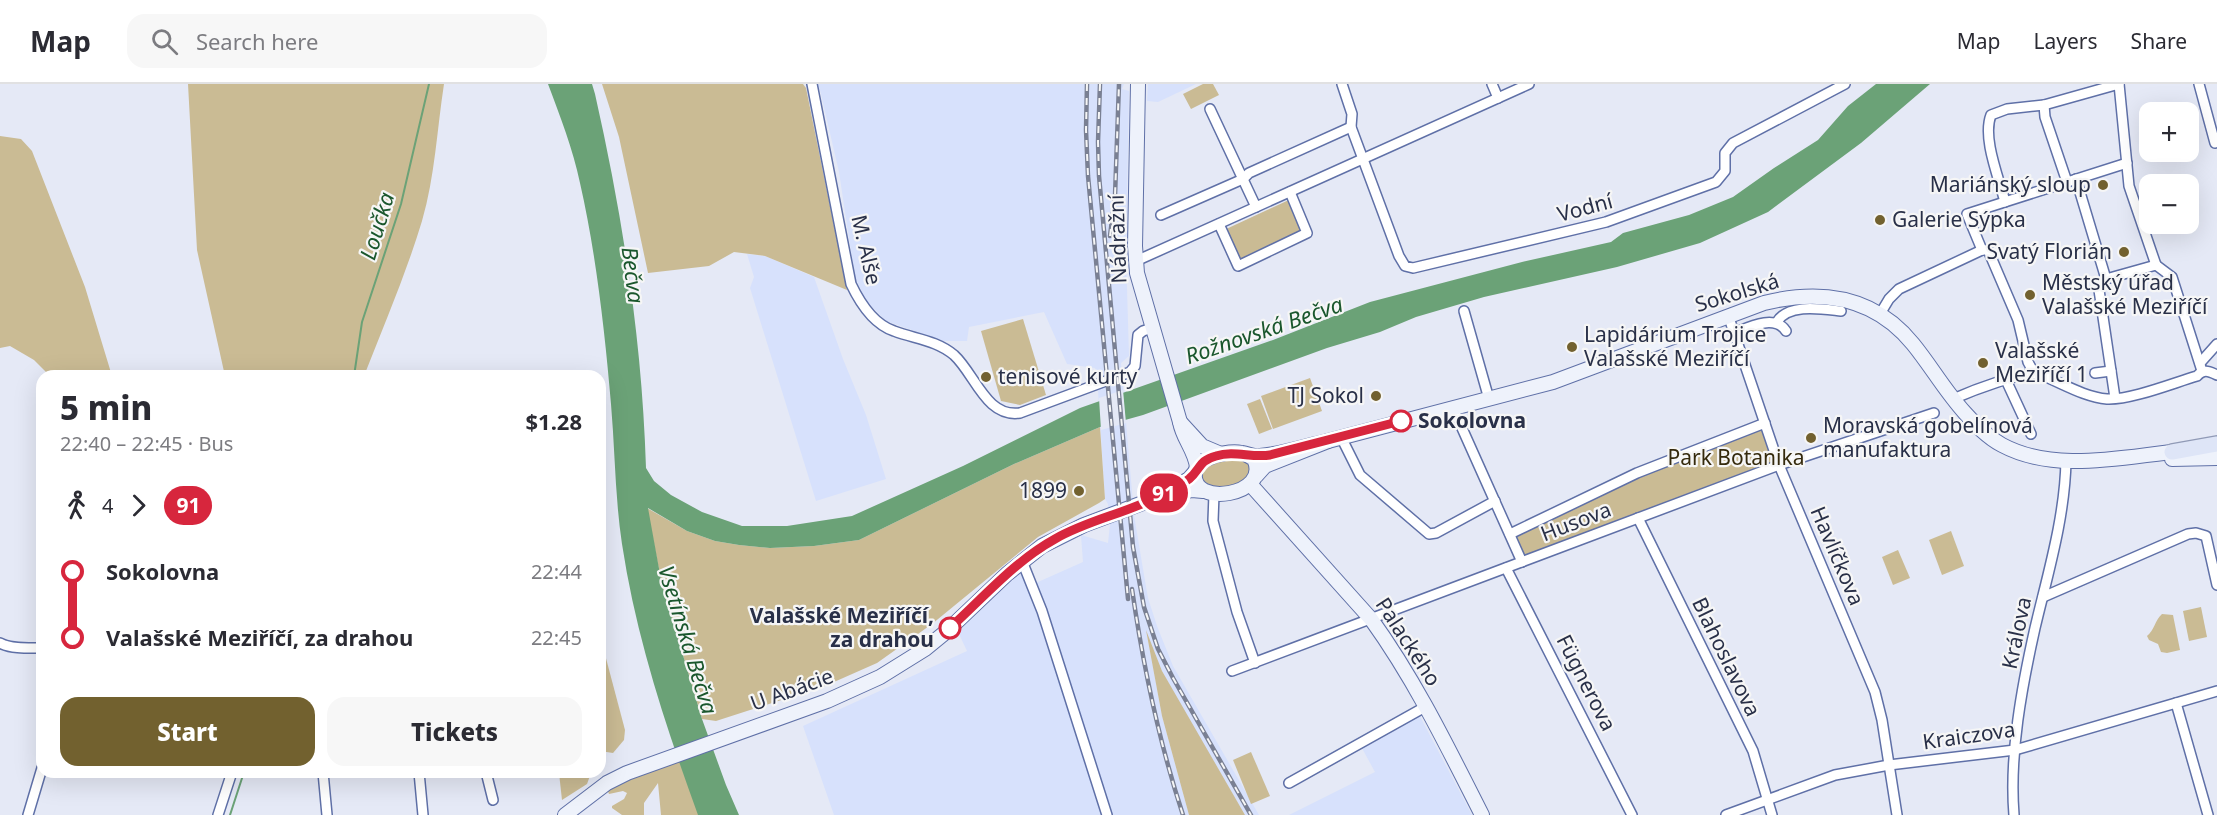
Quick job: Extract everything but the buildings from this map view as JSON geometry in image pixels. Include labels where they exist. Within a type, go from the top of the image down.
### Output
[{"type":"main road","points":[[2172,452],[2217,446]]},
{"type":"street","name":"M. Alše","points":[[812,84],[851,284],[860,302],[885,328],[930,341],[947,350],[963,364],[996,408],[1006,413],[1020,413],[1130,372],[1135,366],[1138,335],[1152,328]]},
{"type":"street","name":"Nádražní","points":[[1138,84],[1136,261],[1140,288],[1185,440],[1194,453],[1196,469]]},
{"type":"street","points":[[1342,84],[1352,114],[1351,127],[1364,158]]},
{"type":"street","points":[[1492,84],[1498,98]]},
{"type":"street","points":[[1136,261],[1529,84]]},
{"type":"street","name":"Vodní","points":[[1364,158],[1401,261],[1409,268],[1418,268],[1606,222],[1707,186],[1723,176],[1726,167],[1725,153],[1733,143],[1845,84]]},
{"type":"street","points":[[2005,202],[1989,143],[1991,115],[2007,109],[2044,105],[2119,84],[2129,186],[2156,265],[2172,277],[2201,367],[2217,375]]},
{"type":"street","points":[[2199,84],[2215,143],[2217,142]]},
{"type":"street","points":[[2044,105],[2062,169],[2072,181],[2106,279]]},
{"type":"street","points":[[1210,109],[1256,207]]},
{"type":"street","points":[[1161,215],[1244,179],[1249,173],[1351,127]]},
{"type":"street","points":[[1982,250],[1967,214],[2127,163]]},
{"type":"street","points":[[1219,224],[1238,266],[1308,233],[1290,192]]},
{"type":"street","points":[[1880,314],[1889,299],[1899,290],[1982,250],[1988,250],[2018,320],[2028,362],[2034,373]]},
{"type":"street","points":[[2115,398],[2099,291],[2106,279],[2156,265]]},
{"type":"street","name":"Sokolská","points":[[1156,498],[1189,479],[1205,460],[1223,454],[1270,455],[1453,408],[1573,376],[1728,315],[1782,299],[1816,296],[1847,300],[1880,314],[1909,339],[1953,399],[1990,438],[2019,452],[2066,465],[2172,452]]},
{"type":"street","points":[[1734,333],[1777,322],[1781,316],[1789,312],[1811,309],[1841,311]]},
{"type":"street","points":[[1464,311],[1487,392]]},
{"type":"street","name":"Havlíčkova","points":[[1728,315],[1779,465],[1875,692],[1882,720],[1897,815]]},
{"type":"street","points":[[1777,322],[1786,331]]},
{"type":"street","points":[[1953,399],[2006,380],[2034,373],[2092,396],[2108,399],[2136,394],[2197,376],[2217,344]]},
{"type":"street","points":[[2095,374],[2111,371]]},
{"type":"street","points":[[2006,380],[2031,434]]},
{"type":"street","points":[[1974,391],[1968,399],[1968,411],[1992,435],[2019,452]]},
{"type":"street","name":"Sokolská","points":[[1953,399],[1957,415],[1974,433],[2000,452],[2029,464],[2066,465],[2217,458]]},
{"type":"street","points":[[1453,408],[1522,562]]},
{"type":"street","name":"Husova","points":[[1232,671],[1779,465],[1934,413]]},
{"type":"street","name":"Nádražní","points":[[1179,418],[1202,446],[1210,451],[1223,454]]},
{"type":"street","points":[[1510,534],[1637,473],[1765,423]]},
{"type":"street","points":[[1335,439],[1360,475],[1430,534],[1436,533],[1495,501]]},
{"type":"street","name":"Sokolská","points":[[1095,520],[1156,498],[1189,490],[1231,493],[1253,480],[1261,468],[1270,463],[1335,439]]},
{"type":"street","points":[[1247,455],[1252,457],[1256,463],[1253,480]]},
{"type":"street","name":"Králova","points":[[2014,815],[2012,796],[2015,750],[2024,690],[2065,495],[2066,465]]},
{"type":"street","points":[[1196,469],[1196,481],[1208,492],[1236,612],[1255,663]]},
{"type":"street","name":"Palackého","points":[[1253,480],[1371,619],[1396,656],[1425,707],[1482,815]]},
{"type":"street","name":"Blahoslavova","points":[[1638,518],[1753,751],[1772,815]]},
{"type":"street","name":"U Abácie","points":[[566,815],[607,783],[627,773],[827,701],[855,690],[887,673],[925,649],[947,631],[1022,561],[1054,539],[1095,520]]},
{"type":"street","points":[[2043,597],[2188,534],[2196,533],[2206,536],[2217,585]]},
{"type":"street","points":[[1022,561],[1042,612],[1107,815]]},
{"type":"street","name":"Fügnerova","points":[[1506,568],[1632,815]]},
{"type":"street","points":[[0,643],[15,647],[36,648]]},
{"type":"street","name":"Kraiczova","points":[[1726,815],[1835,775],[1888,765],[2015,750],[2217,691]]},
{"type":"street","points":[[2176,703],[2208,815]]},
{"type":"street","points":[[1289,783],[1425,707]]},
{"type":"street","points":[[28,815],[39,778]]},
{"type":"street","points":[[218,815],[230,778]]},
{"type":"street","points":[[324,778],[327,815]]},
{"type":"street","points":[[420,778],[423,815]]},
{"type":"street","points":[[488,778],[493,800]]},
{"type":"shaded area","points":[[548,84],[592,84],[595,94],[630,280],[644,420],[646,468],[654,481],[671,495],[702,512],[742,526],[787,526],[852,516],[963,466],[1080,408],[1273,340],[1370,302],[1522,262],[1611,242],[1623,233],[1689,215],[1733,197],[1818,140],[1848,106],[1876,84],[1930,84],[1861,143],[1768,212],[1700,243],[1617,267],[1484,297],[1416,317],[1380,332],[1327,348],[1143,415],[1100,427],[1014,464],[859,540],[814,546],[770,548],[739,545],[715,541],[687,531],[648,508],[662,585],[702,719],[739,815],[698,815],[653,681],[628,579],[618,509],[606,349],[591,237],[574,158]]},
{"type":"shaded area","points":[[815,84],[1124,84],[1122,89],[1129,91],[1126,254],[1129,356],[1121,363],[1134,515],[1148,598],[1173,666],[1259,815],[1245,815],[1162,671],[1147,634],[1162,716],[1189,815],[834,815],[803,726],[967,651],[958,632],[1021,572],[1024,573],[1029,586],[1083,562],[1081,535],[1108,543],[1110,524],[1108,504],[1105,499],[1097,374],[1095,368],[1067,364],[1044,312],[969,327],[967,341],[943,341],[886,321],[867,302],[855,278],[839,172],[820,90]]},
{"type":"shaded area","points":[[1148,84],[1196,84],[1158,102],[1147,101]]},
{"type":"shaded area","points":[[747,254],[765,256],[814,277],[866,415],[886,479],[816,501],[750,288],[754,277]]},
{"type":"shaded area","points":[[1415,707],[1472,815],[1289,815],[1375,772],[1357,739]]},
{"type":"green space","points":[[188,84],[444,84],[433,170],[422,221],[402,280],[366,370],[224,370],[197,250]]},
{"type":"green space","points":[[602,84],[803,84],[806,88],[847,290],[765,256],[734,252],[709,266],[648,273],[619,137]]},
{"type":"green space","points":[[1203,84],[1213,84],[1219,95],[1191,109],[1183,94]]},
{"type":"green space","points":[[0,136],[21,139],[32,151],[85,287],[110,370],[44,370],[34,360],[10,346],[0,348]]},
{"type":"green space","points":[[1291,199],[1305,232],[1239,263],[1224,230]]},
{"type":"green space","points":[[1023,319],[1046,395],[1020,405],[1001,401],[981,331]]},
{"type":"green space","points":[[1310,378],[1322,411],[1273,429],[1261,396]]},
{"type":"green space","points":[[1260,399],[1272,429],[1259,434],[1247,404]]},
{"type":"green space","name":"Park Botanika","points":[[1765,424],[1779,465],[1522,562],[1510,534],[1637,473]]},
{"type":"green space","points":[[1100,427],[1105,499],[1038,537],[932,624],[877,663],[825,686],[716,721],[702,719],[662,585],[647,508],[687,531],[715,541],[739,545],[770,548],[814,546],[859,540],[1014,464]]},
{"type":"green space","points":[[1224,459],[1239,459],[1248,463],[1247,478],[1235,485],[1204,484],[1202,474],[1209,464]]},
{"type":"green space","points":[[1951,531],[1964,566],[1942,575],[1929,540]]},
{"type":"green space","points":[[1898,550],[1910,578],[1893,585],[1882,557]]},
{"type":"green space","points":[[2201,607],[2207,637],[2189,641],[2183,611]]},
{"type":"green space","points":[[2162,614],[2173,615],[2180,650],[2161,652],[2158,644],[2149,640],[2147,636]]},
{"type":"green space","points":[[1146,630],[1162,671],[1245,815],[1189,815],[1162,716]]},
{"type":"green space","points":[[606,658],[625,730],[624,740],[613,753],[606,752]]},
{"type":"green space","points":[[1251,752],[1270,796],[1251,804],[1233,760]]},
{"type":"green space","points":[[679,760],[699,815],[661,815],[658,783],[644,803],[644,815],[622,815],[612,808],[624,799],[627,793],[623,791],[609,794],[607,789],[619,782]]},
{"type":"green space","points":[[560,778],[589,778],[587,784],[562,800]]},
{"type":"pier","points":[[1123,390],[1126,423],[1101,430],[1099,398]]},
{"type":"waterway","name":"Loučka","points":[[355,370],[362,322],[401,204],[429,84]]},
{"type":"waterway","name":"Loučka","points":[[230,815],[242,778]]},
{"type":"railway","points":[[1087,84],[1088,176],[1128,599]]},
{"type":"railway","points":[[1100,84],[1099,176],[1133,547],[1144,607],[1158,649],[1251,815]]},
{"type":"railway","points":[[1110,236],[1115,196],[1119,84]]},
{"type":"railway","points":[[1132,589],[1153,703],[1166,760],[1183,815]]},
{"type":"bus line","name":"91","points":[[950,628],[1007,574],[1042,546],[1084,525],[1156,498],[1189,479],[1200,463],[1209,458],[1228,453],[1270,455],[1401,421]]},
{"type":"place","name":"Mariánský sloup","points":[[2103,185]]},
{"type":"place","name":"Galerie Sýpka","points":[[1880,220]]},
{"type":"place","name":"Svatý Florián","points":[[2124,252]]},
{"type":"place","name":"Městský úřad Valašské Meziříčí","points":[[2030,295]]},
{"type":"place","name":"Lapidárium Trojice Valašské Meziříčí","points":[[1572,347]]},
{"type":"place","name":"Valašské Meziříčí 1","points":[[1983,363]]},
{"type":"place","name":"tenisové kurty","points":[[986,377]]},
{"type":"place","name":"TJ Sokol","points":[[1376,396]]},
{"type":"place","name":"Sokolovna","points":[[1401,421]]},
{"type":"place","name":"Moravská gobelínová manufaktura","points":[[1811,438]]},
{"type":"place","name":"1899","points":[[1079,491]]},
{"type":"place","name":"Valašské Meziříčí, za drahou","points":[[950,628]]},
{"type":"water label","name":"Bečva","points":[[633,275]]},
{"type":"water label","name":"Rožnovská Bečva","points":[[1264,330]]},
{"type":"water label","name":"Vsetínská Bečva","points":[[688,640]]}]
